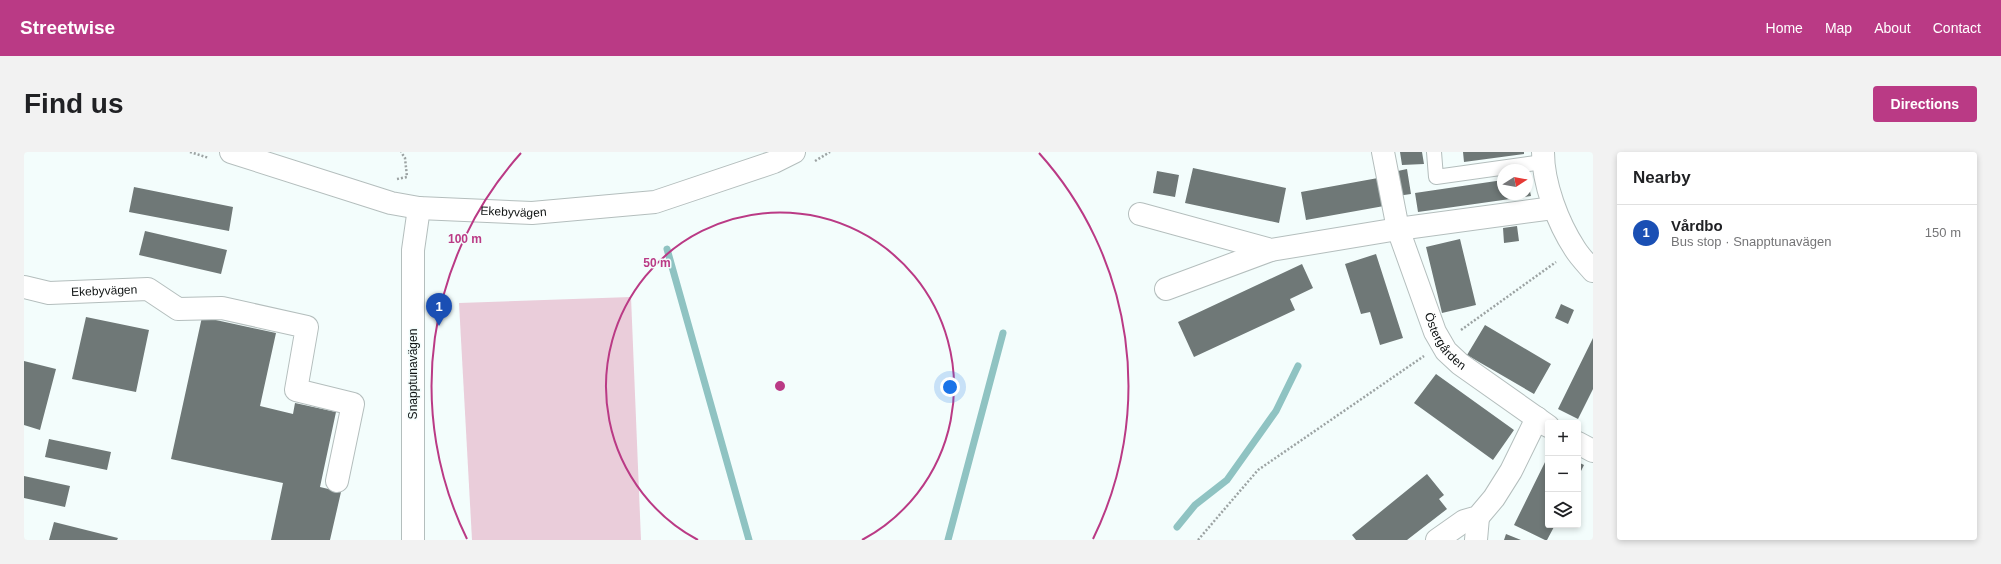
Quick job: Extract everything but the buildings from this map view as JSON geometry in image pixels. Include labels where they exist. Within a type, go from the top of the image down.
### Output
[{"type":"street","name":"Ekebyvägen","points":[[232,152],[391,203],[419,208],[532,213],[655,202],[774,162],[794,152]]},
{"type":"street","name":"Östergården","points":[[1383,152],[1398,229],[1435,332],[1441,344],[1460,364],[1542,422],[1494,498],[1478,517]]},
{"type":"street","points":[[1543,157],[1553,208],[1575,249],[1593,271]]},
{"type":"street","name":"Snapptunavägen","points":[[413,540],[413,250],[419,208]]},
{"type":"street","points":[[1166,289],[1271,250],[1398,229],[1553,208]]},
{"type":"street","points":[[1140,214],[1271,250]]},
{"type":"street","name":"Ekebyvägen","points":[[24,287],[49,293],[148,289],[178,310],[222,308],[306,327],[296,390],[353,404],[337,481]]},
{"type":"street","points":[[1581,445],[1593,451]]},
{"type":"street","points":[[1437,540],[1455,526],[1464,521],[1478,517],[1476,540]]},
{"type":"lane","points":[[1434,152],[1436,176],[1543,157]]},
{"type":"path","points":[[1198,540],[1258,470],[1441,344],[1575,249]]},
{"type":"shaded area","points":[[631,297],[641,540],[472,540],[459,303]]},
{"type":"waterway","points":[[667,249],[749,540]]},
{"type":"waterway","points":[[948,540],[1003,333]]},
{"type":"waterway","points":[[1177,527],[1195,505],[1227,480],[1276,411],[1298,366]]},
{"type":"place","name":"Vårdbo","points":[[439,326]]}]
